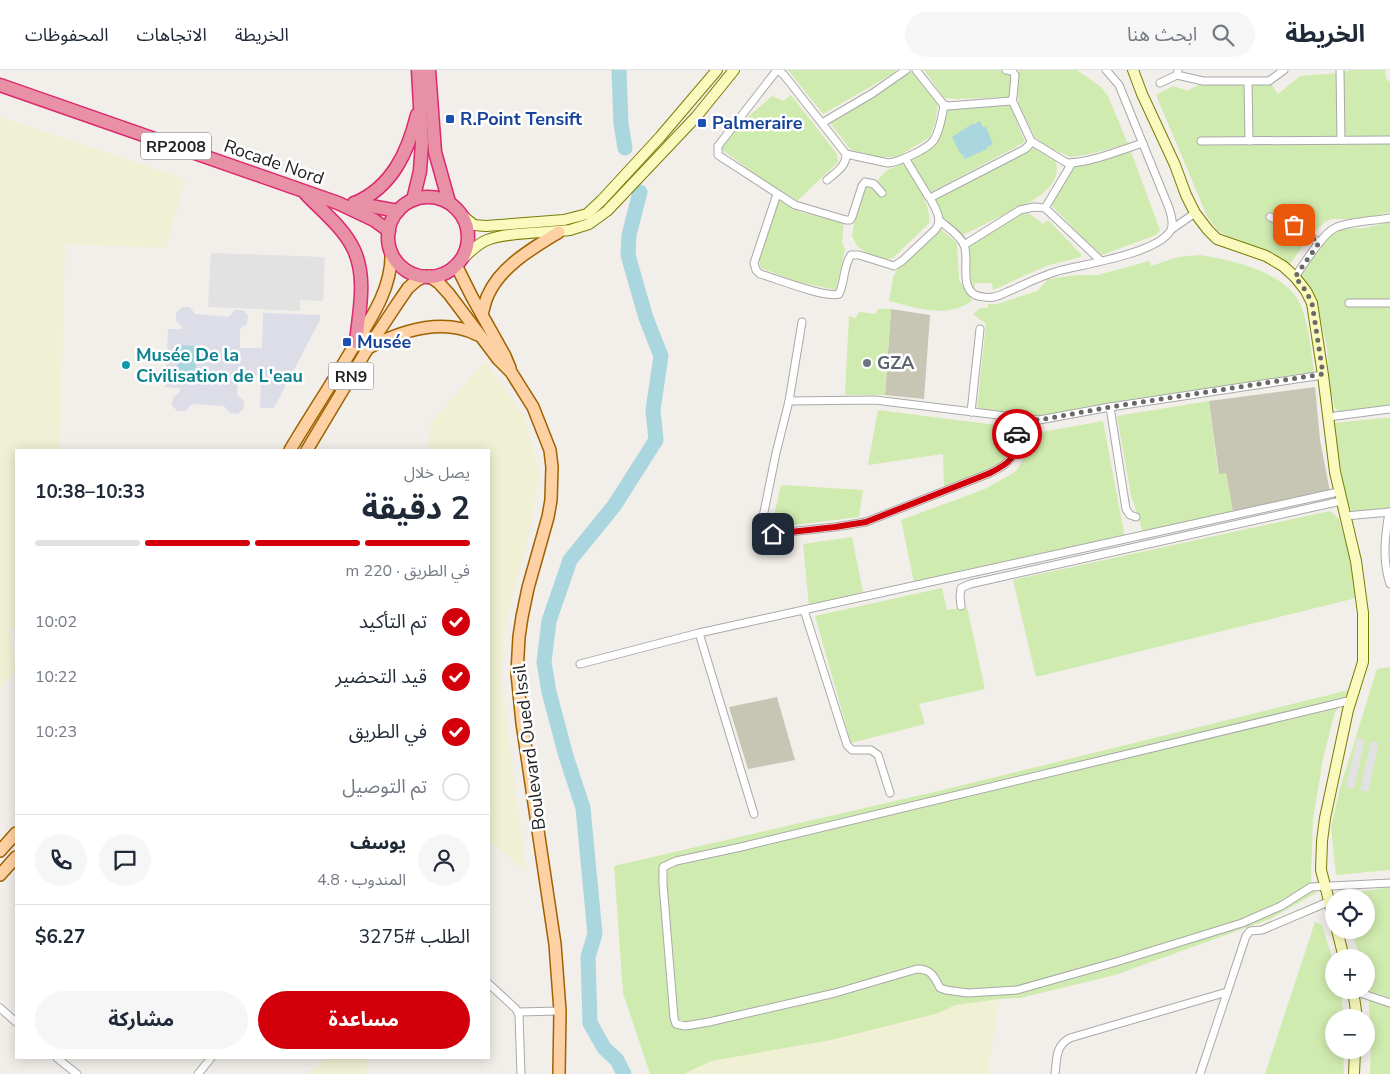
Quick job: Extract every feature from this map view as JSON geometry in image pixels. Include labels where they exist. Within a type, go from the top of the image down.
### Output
[{"type":"highway","points":[[413,200],[422,159],[418,70]]},
{"type":"highway","points":[[428,70],[435,152],[449,202]]},
{"type":"highway","name":"Rocade Nord","points":[[0,85],[338,203]]},
{"type":"highway","points":[[355,203],[376,192],[395,171],[408,144],[420,105]]},
{"type":"highway","points":[[304,192],[338,227],[354,250],[361,284],[356,342]]},
{"type":"highway","points":[[389,231],[392,220],[398,211],[413,200],[432,197],[449,202],[463,216],[468,234],[468,244],[459,262]]},
{"type":"highway","name":"RP2008","points":[[338,203],[355,203],[398,211]]},
{"type":"highway","name":"RP2008","points":[[338,203],[374,220],[389,231]]},
{"type":"highway","name":"RN9","points":[[389,231],[388,238],[392,252]]},
{"type":"highway","points":[[392,252],[395,259],[405,269],[418,275],[427,276]]},
{"type":"highway","name":"RN9","points":[[427,276],[441,274],[459,262]]},
{"type":"main road","points":[[482,314],[487,296],[502,273],[536,246],[559,232]]},
{"type":"main road","name":"RN9","points":[[291,449],[383,294],[392,264],[392,252]]},
{"type":"main road","name":"Boulevard Oued Issil","points":[[459,262],[472,297],[505,356],[511,372],[533,407],[550,450],[552,484],[548,517],[522,617],[519,636],[518,673],[522,723],[556,944],[560,1011],[559,1074]]},
{"type":"main road","name":"RN9","points":[[308,449],[368,348],[408,288],[416,281],[427,276]]},
{"type":"main road","name":"Boulevard Oued Issil","points":[[427,276],[439,283],[449,294],[498,359],[511,372]]},
{"type":"main road","points":[[368,348],[385,339],[434,326],[467,329],[481,336]]},
{"type":"main road","points":[[0,851],[15,834]]},
{"type":"main road","points":[[0,875],[15,858]]},
{"type":"street","points":[[463,216],[474,225],[486,226],[564,220],[587,214],[645,153],[718,70]]},
{"type":"street","points":[[459,262],[479,244],[487,240],[580,228],[608,211],[705,106],[734,70]]},
{"type":"street","points":[[882,193],[874,184],[865,182],[850,220],[803,208],[777,194],[724,160],[718,155],[718,146],[778,70],[784,75],[846,154],[888,163],[895,163],[924,149],[934,140],[944,105]]},
{"type":"street","points":[[822,123],[873,93],[905,70]]},
{"type":"street","points":[[916,70],[944,105]]},
{"type":"street","points":[[1006,70],[1012,71],[1015,75],[1012,100],[1031,140],[1062,160],[1072,163],[1089,160],[1143,143]]},
{"type":"street","points":[[1106,70],[1119,85],[1169,208],[1173,222],[1172,229]]},
{"type":"street","points":[[1133,70],[1195,213],[1208,230],[1217,239],[1266,256],[1283,266],[1306,291],[1312,303],[1339,497],[1356,561],[1363,613],[1363,662],[1348,710],[1325,818],[1322,841],[1322,870],[1325,890]]},
{"type":"street","points":[[1160,83],[1178,73],[1203,81],[1269,81],[1284,70]]},
{"type":"street","points":[[1340,70],[1341,140]]},
{"type":"street","points":[[1248,82],[1248,141]]},
{"type":"street","points":[[944,105],[1006,102],[1012,100]]},
{"type":"street","points":[[930,198],[1025,149],[1031,140]]},
{"type":"street","points":[[1201,141],[1390,140]]},
{"type":"street","points":[[827,180],[843,166],[846,154]]},
{"type":"street","points":[[905,158],[930,198],[940,221],[956,234],[964,246],[967,283],[970,290],[975,295],[985,298],[994,298],[1046,275],[1142,250],[1160,240],[1195,213]]},
{"type":"street","points":[[1045,208],[1072,163]]},
{"type":"street","points":[[777,194],[755,259],[756,270],[760,274],[830,295],[839,294],[851,255],[859,255],[894,266],[902,262],[935,230],[940,221]]},
{"type":"street","points":[[964,246],[1020,210],[1034,207],[1045,208],[1100,260]]},
{"type":"street","points":[[1270,217],[1298,227],[1319,243]]},
{"type":"street","points":[[1295,277],[1328,232],[1337,227],[1390,218]]},
{"type":"street","points":[[1349,303],[1390,303]]},
{"type":"street","points":[[802,322],[789,400],[770,478],[762,525],[763,531],[768,534],[866,522],[1002,468],[1011,460],[1016,451],[1017,418]]},
{"type":"street","points":[[971,412],[980,329]]},
{"type":"street","points":[[789,400],[876,400],[1039,420],[1323,374]]},
{"type":"street","points":[[1110,407],[1126,509],[1130,515],[1136,517]]},
{"type":"street","points":[[1328,417],[1389,410]]},
{"type":"street","points":[[961,606],[961,588],[970,584],[1339,497]]},
{"type":"street","points":[[580,664],[699,633],[1339,497]]},
{"type":"street","points":[[1345,516],[1389,512],[1384,557],[1390,584]]},
{"type":"street","points":[[804,610],[847,745],[852,750],[871,750],[878,755],[890,793]]},
{"type":"street","points":[[699,633],[754,814]]},
{"type":"street","points":[[1352,700],[741,847],[676,860],[667,864],[663,867],[662,884],[674,1018],[676,1024],[685,1026],[709,1022],[835,994],[917,969],[931,972],[940,988],[946,990],[968,993],[1017,990],[1242,923],[1281,906],[1311,887],[1390,883]]},
{"type":"street","points":[[1200,1074],[1246,936],[1250,931],[1262,930],[1325,903]]},
{"type":"street","points":[[490,985],[518,1012],[520,1019],[521,1074]]},
{"type":"street","points":[[1055,1074],[1062,1042],[1070,1038],[1227,992]]},
{"type":"street","points":[[1375,998],[1390,1003]]},
{"type":"street","points":[[0,1008],[15,1021]]},
{"type":"street","points":[[518,1012],[560,1011]]},
{"type":"street","points":[[58,1059],[77,1074]]},
{"type":"street","points":[[198,1074],[210,1059]]},
{"type":"street","points":[[1354,1074],[1355,1059]]},
{"type":"shaded area","points":[[0,117],[185,179],[166,248],[65,244],[60,449],[15,449],[15,628],[9,628],[15,670],[0,689]]},
{"type":"shaded area","points":[[211,253],[325,257],[323,301],[300,300],[300,311],[208,307]]},
{"type":"shaded area","points":[[182,307],[190,307],[195,314],[228,317],[235,310],[243,310],[248,316],[247,324],[240,329],[240,348],[262,348],[263,313],[320,315],[320,320],[274,408],[260,408],[261,376],[238,375],[237,395],[244,401],[244,408],[238,414],[230,413],[224,406],[192,404],[186,411],[177,411],[172,405],[173,397],[180,392],[180,388],[165,387],[168,329],[182,329],[182,326],[176,321],[176,313]]},
{"type":"shaded area","points":[[891,309],[930,315],[924,399],[885,395]]},
{"type":"shaded area","points":[[485,361],[525,418],[539,472],[527,545],[506,620],[501,677],[526,871],[490,842],[490,449],[428,449],[431,423]]},
{"type":"shaded area","points":[[1315,387],[1320,440],[1330,492],[1233,512],[1226,474],[1219,475],[1209,401]]},
{"type":"shaded area","points":[[777,697],[795,760],[748,769],[729,707]]},
{"type":"shaded area","points":[[1357,738],[1365,740],[1354,789],[1346,787]]},
{"type":"shaded area","points":[[1371,741],[1379,743],[1368,792],[1360,790]]},
{"type":"shaded area","points":[[999,999],[988,1074],[684,1074],[711,1061],[831,1040],[939,1013],[955,1005]]},
{"type":"shaded area","points":[[326,1059],[367,1059],[367,1074],[307,1074]]},
{"type":"green space","points":[[788,70],[896,70],[894,73],[823,114]]},
{"type":"green space","points":[[916,70],[938,104],[935,123],[930,137],[897,157],[876,157],[851,150],[830,123]]},
{"type":"green space","points":[[924,70],[1011,70],[1010,97],[944,98]]},
{"type":"green space","points":[[1019,70],[1077,70],[1101,87],[1108,96],[1128,144],[1071,157],[1047,147],[1035,137],[1019,105],[1017,84]]},
{"type":"green space","points":[[1351,70],[1385,70],[1386,79],[1390,82],[1390,212],[1360,219],[1332,219],[1325,222],[1310,236],[1290,264],[1266,251],[1239,242],[1218,231],[1207,216],[1156,95],[1173,86],[1188,91],[1202,83],[1269,81],[1278,94],[1300,76],[1340,73]]},
{"type":"green space","points":[[791,95],[837,154],[838,162],[795,203],[721,149],[742,122],[772,96],[783,101]]},
{"type":"green space","points":[[1009,103],[1025,142],[928,194],[910,158],[934,143],[944,108]]},
{"type":"green space","points":[[1034,148],[1056,162],[1057,172],[1054,181],[1041,195],[963,235],[943,221],[934,200],[1020,152]]},
{"type":"green space","points":[[1130,149],[1160,230],[1156,235],[1102,255],[1052,206],[1054,193],[1073,167]]},
{"type":"green space","points":[[901,164],[906,165],[922,193],[928,209],[929,223],[893,258],[884,260],[868,254],[857,246],[852,236],[857,209],[867,182],[877,181],[887,170]]},
{"type":"green space","points":[[777,199],[800,212],[844,223],[842,243],[845,249],[836,290],[798,282],[761,268],[759,260]]},
{"type":"green space","points":[[1023,213],[1030,214],[1043,224],[1048,220],[1081,254],[1081,257],[1046,266],[993,290],[992,283],[975,283],[974,290],[967,283],[968,244],[1000,224]]},
{"type":"green space","points":[[1390,222],[1390,405],[1340,413],[1335,408],[1330,388],[1327,348],[1317,302],[1297,276],[1323,241],[1337,229],[1365,228]]},
{"type":"green space","points":[[938,227],[957,243],[959,280],[972,301],[952,310],[942,311],[921,309],[889,301],[893,277],[900,265]]},
{"type":"green space","points":[[1200,255],[1243,264],[1285,285],[1295,296],[1302,308],[1310,340],[1314,372],[1039,416],[977,408],[986,324],[973,314],[980,308],[988,308],[988,304],[997,304],[1037,291],[1048,279],[1077,275],[1098,275],[1149,261],[1151,266],[1178,257]]},
{"type":"green space","points":[[877,309],[891,309],[885,395],[845,395],[849,316],[856,318],[859,312],[876,314]]},
{"type":"green space","points":[[1209,401],[1218,474],[1226,473],[1233,512],[1143,532],[1131,495],[1117,416]]},
{"type":"green space","points":[[878,410],[996,425],[1007,436],[1009,451],[1006,459],[995,467],[944,487],[943,454],[868,465]]},
{"type":"green space","points":[[1390,418],[1390,508],[1357,512],[1349,509],[1346,503],[1334,423]]},
{"type":"green space","points":[[1103,421],[1125,538],[914,582],[901,520],[985,489],[1015,472],[1022,462],[1026,449],[1025,435]]},
{"type":"green space","points":[[781,485],[863,490],[859,517],[771,528]]},
{"type":"green space","points":[[1330,511],[1339,519],[1353,567],[1356,598],[1036,677],[1013,580]]},
{"type":"green space","points":[[852,537],[863,592],[809,606],[803,544]]},
{"type":"green space","points":[[942,588],[947,610],[967,607],[985,689],[919,704],[925,724],[851,743],[815,616]]},
{"type":"green space","points":[[1390,667],[1390,870],[1336,875],[1331,827],[1340,788],[1377,669]]},
{"type":"green space","points":[[1349,690],[1334,715],[1323,759],[1313,819],[1311,878],[1312,887],[1316,893],[1270,919],[1115,975],[1020,998],[955,1005],[939,1013],[831,1040],[711,1061],[684,1074],[650,1074],[623,993],[614,866],[947,789]]},
{"type":"green space","points":[[1390,887],[1390,1074],[1370,1074],[1370,1059],[1375,1059],[1375,1009],[1369,1009],[1368,999],[1375,999],[1375,949],[1357,949],[1354,939],[1375,939],[1375,889]]},
{"type":"green space","points":[[1315,922],[1322,925],[1329,949],[1325,949],[1325,999],[1342,999],[1343,1009],[1325,1009],[1325,1059],[1343,1059],[1344,1074],[1265,1074]]},
{"type":"water","points":[[980,121],[983,127],[986,127],[993,144],[987,147],[987,149],[965,159],[952,137]]},
{"type":"water","points":[[178,345],[197,346],[197,356],[208,357],[207,363],[196,363],[196,374],[177,373]]},
{"type":"waterway","points":[[619,70],[621,124],[625,148]]},
{"type":"waterway","points":[[624,1074],[617,1060],[604,1048],[590,1023],[588,957],[595,934],[583,808],[566,756],[549,692],[544,662],[549,621],[570,560],[614,506],[656,440],[653,410],[661,356],[646,318],[628,255],[629,235],[640,192]]},
{"type":"way so far","points":[[1017,434],[1017,418],[1039,420],[1323,374],[1312,303],[1306,291],[1295,277],[1319,243],[1294,225]]},
{"type":"place","name":"R.Point Tensift","points":[[450,119]]},
{"type":"place","name":"Palmeraire","points":[[702,123]]},
{"type":"place","name":"Musée","points":[[347,342]]},
{"type":"place","name":"GZA","points":[[867,363]]},
{"type":"place","name":"Musée De la Civilisation de L'eau","points":[[126,365]]},
{"type":"route","points":[[773,534],[866,522],[990,473],[1002,468],[1011,460],[1016,451],[1017,434]]}]
